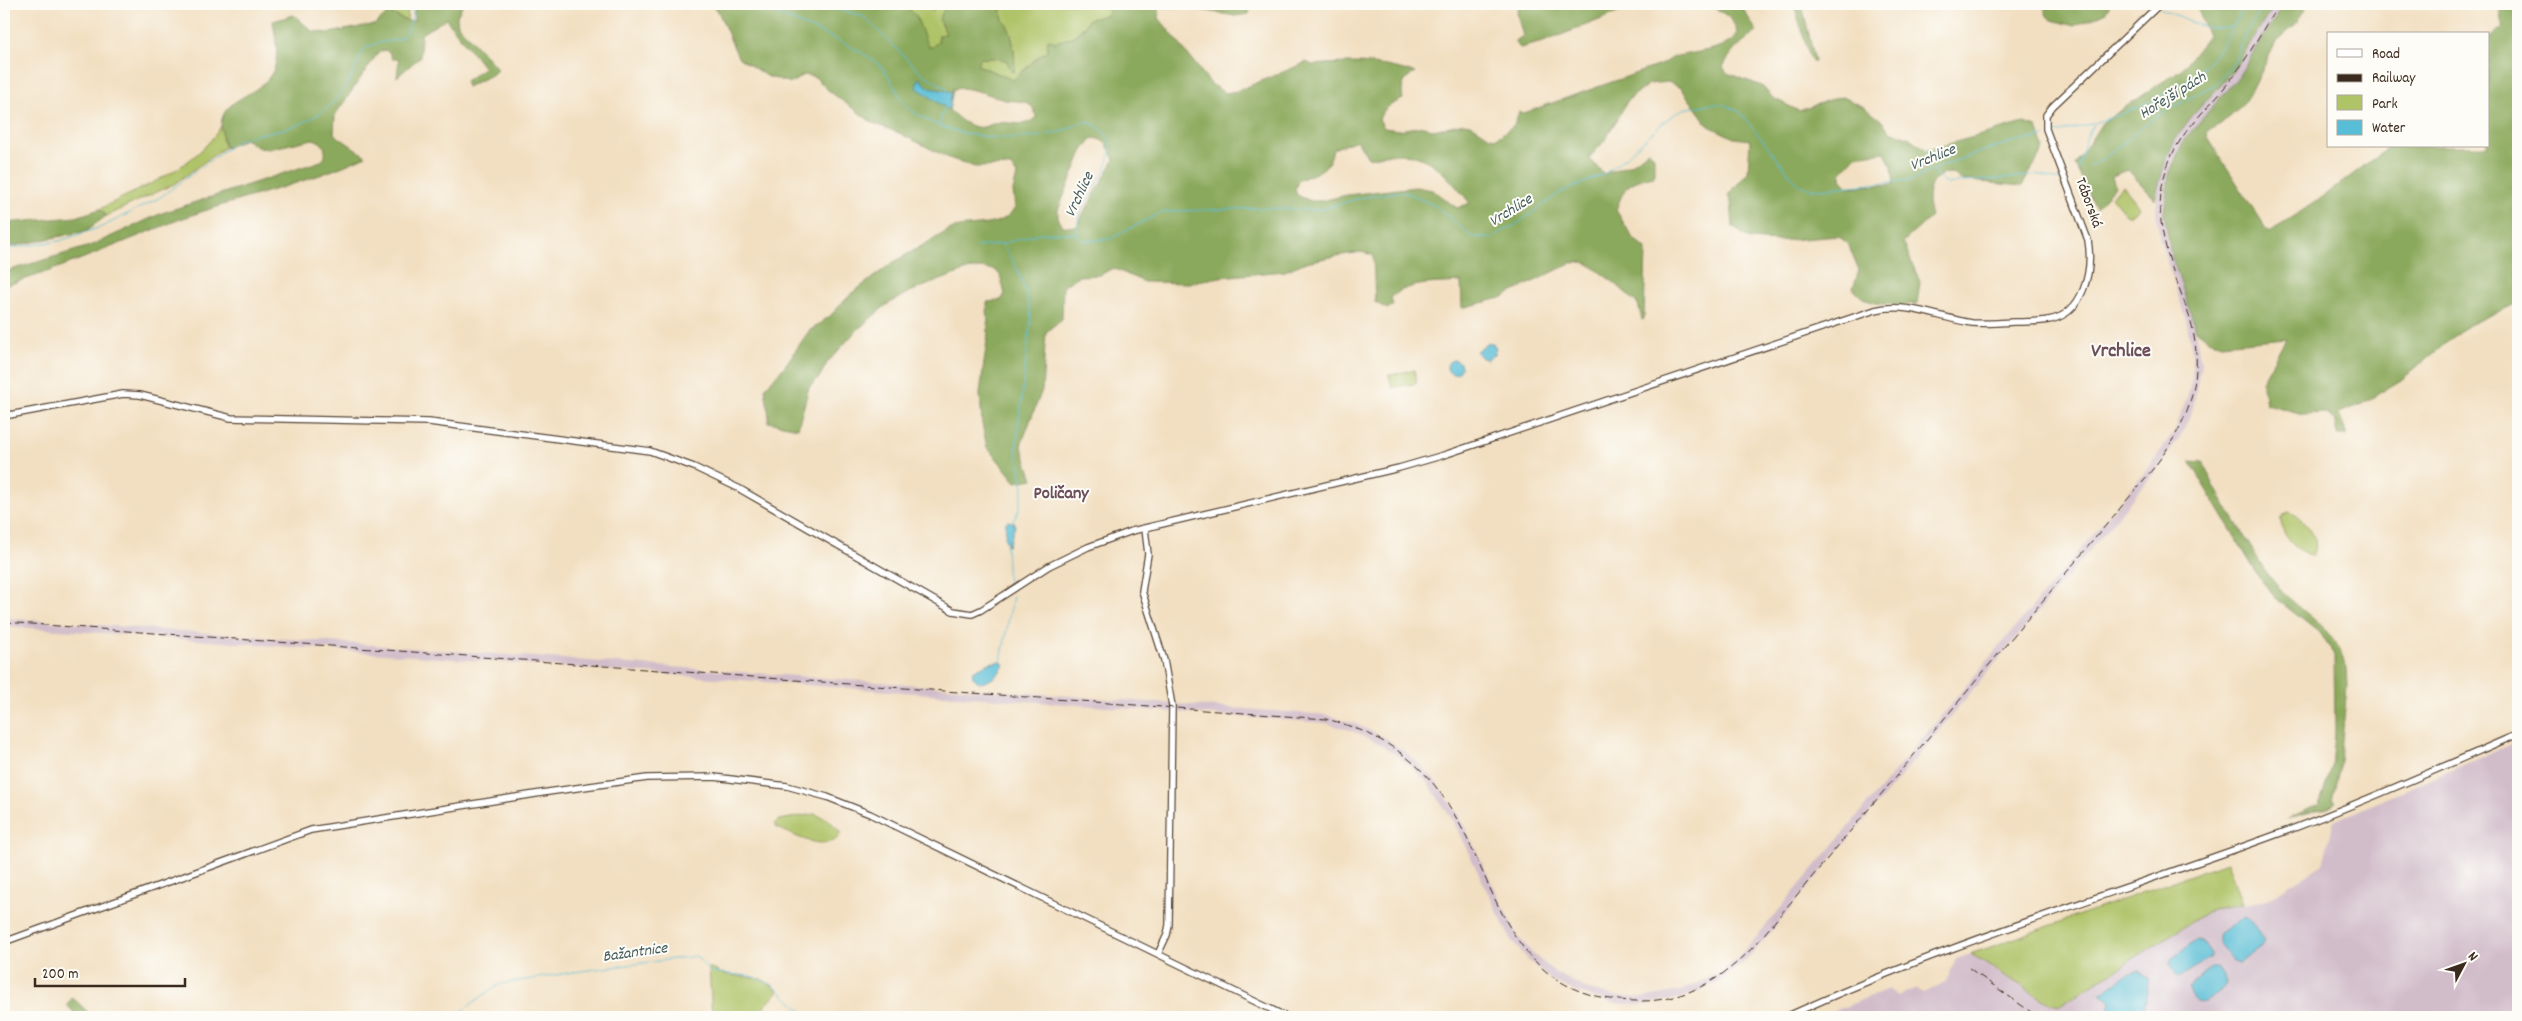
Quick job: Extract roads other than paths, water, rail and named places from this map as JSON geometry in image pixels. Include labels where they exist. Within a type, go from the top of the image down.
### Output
[{"type":"street","name":"Táborská","points":[[4,416],[123,394],[140,395],[231,418],[429,422],[650,451],[694,467],[738,488],[953,611],[962,614],[972,614],[1070,555],[1119,536],[1444,455],[1875,310],[1895,306],[1982,324],[2050,320],[2062,315],[2078,302],[2083,291],[2091,257],[2088,240],[2046,129],[2046,118],[2049,110],[2158,6]]},
{"type":"street","points":[[1145,529],[1148,554],[1142,591],[1164,660],[1172,706],[1169,925],[1166,938],[1158,954]]},
{"type":"street","points":[[1786,1017],[1937,954],[2344,809],[2518,734]]},
{"type":"street","points":[[4,942],[311,830],[647,778],[697,776],[773,784],[845,804],[896,825],[1287,1017]]},
{"type":"water","points":[[919,78],[930,88],[952,92],[949,110],[916,87]]},
{"type":"water","points":[[1488,343],[1493,343],[1496,348],[1494,354],[1487,359],[1482,358],[1476,351]]},
{"type":"water","points":[[1451,360],[1457,360],[1461,367],[1457,374],[1451,374],[1447,370],[1447,364]]},
{"type":"water","points":[[1006,522],[1015,523],[1015,526],[1008,546],[1005,539]]},
{"type":"water","points":[[1001,661],[1004,665],[991,679],[980,683],[972,676],[973,671],[989,663]]},
{"type":"water","points":[[2244,917],[2251,920],[2264,942],[2262,947],[2238,963],[2233,962],[2218,942],[2218,935]]},
{"type":"water","points":[[2197,940],[2203,942],[2211,954],[2210,957],[2181,977],[2177,976],[2170,965],[2171,959]]},
{"type":"water","points":[[2211,967],[2217,967],[2227,983],[2218,993],[2205,1002],[2197,1002],[2188,988]]},
{"type":"water","points":[[2139,970],[2149,978],[2143,1017],[2108,1017],[2111,1000],[2100,993],[2130,973]]},
{"type":"waterway","name":"Vrchlice","points":[[761,4],[766,9],[855,49],[868,57],[884,70],[901,99],[909,108],[941,126],[979,136],[1019,138],[1059,132],[1087,121],[1104,132],[1110,145],[1109,159],[1079,219],[1077,234],[1083,241],[1110,239],[1160,213],[1266,208],[1318,210],[1360,198],[1397,192],[1408,193],[1437,207],[1472,237],[1490,238],[1517,224],[1558,194],[1604,174],[1627,156],[1667,119],[1683,109],[1710,104],[1723,104],[1740,112],[1797,183],[1808,188],[1819,189],[1912,180],[1944,165],[1998,146],[2045,136]]},
{"type":"waterway","points":[[817,4],[863,16],[912,64],[926,76],[947,89],[947,91]]},
{"type":"waterway","name":"Vrchlice","points":[[2052,134],[2092,124],[2131,110],[2169,92],[2186,81],[2215,54],[2244,4]]},
{"type":"waterway","name":"Hořejší pách","points":[[2089,166],[2106,157],[2156,116],[2214,85],[2234,63],[2245,33],[2266,4]]},
{"type":"waterway","points":[[4,249],[59,241],[104,226],[159,198],[237,141],[292,127],[313,118],[333,103],[340,94],[347,84],[363,50],[373,45],[402,37],[410,23],[414,8]]},
{"type":"waterway","points":[[2160,8],[2204,27],[2222,29],[2231,27]]},
{"type":"waterway","points":[[939,125],[944,108]]},
{"type":"waterway","points":[[2078,169],[2086,139],[2093,125]]},
{"type":"waterway","points":[[1934,172],[1946,184],[2037,175],[2061,181]]},
{"type":"waterway","points":[[1013,522],[1019,509],[1023,487],[1016,447],[1031,318],[1021,280],[1002,244],[1039,233],[1059,233]]},
{"type":"waterway","points":[[1061,233],[1075,234]]},
{"type":"waterway","points":[[976,247],[1002,244]]},
{"type":"waterway","points":[[1006,545],[1008,587]]},
{"type":"waterway","points":[[1001,661],[1013,596]]},
{"type":"waterway","name":"Bažantnice","points":[[454,1017],[501,984],[574,972],[696,956],[710,972],[751,976],[773,985],[808,1017]]},
{"type":"railway","points":[[4,622],[1326,719],[1356,728],[1384,742],[1397,750],[1432,782],[1455,815],[1507,922],[1528,953],[1555,978],[1591,995],[1638,1001],[1672,997],[1703,986],[1731,967],[1756,944],[2152,470],[2176,435],[2191,399],[2195,380],[2195,340],[2163,236],[2160,207],[2162,187],[2173,153],[2181,139],[2235,74],[2280,4]]},
{"type":"railway","points":[[1969,968],[2038,1017]]},
{"type":"district","name":"Vrchlice","points":[[2121,352]]},
{"type":"district","name":"Poličany","points":[[1061,494]]}]
